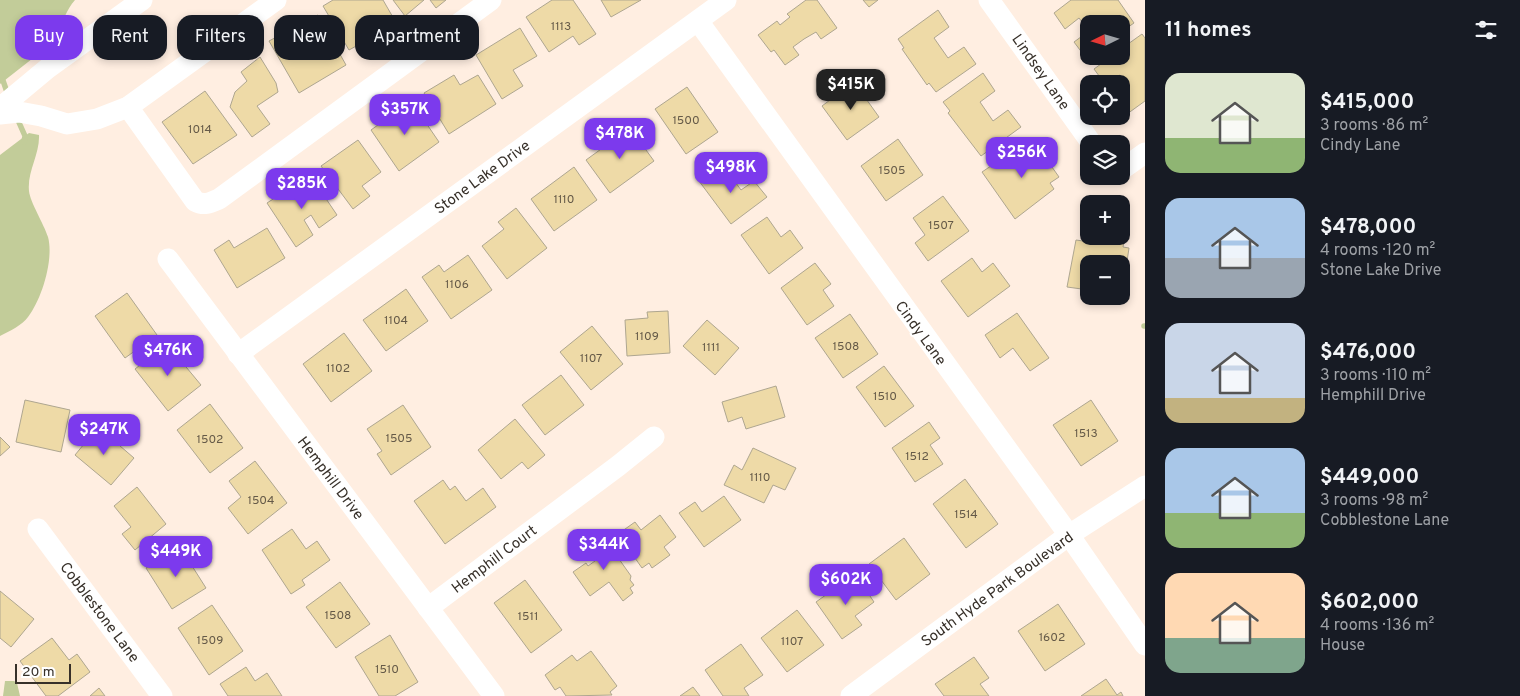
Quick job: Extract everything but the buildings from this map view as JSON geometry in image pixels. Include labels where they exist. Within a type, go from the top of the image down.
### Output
[{"type":"street","points":[[8,108],[142,0]]},
{"type":"street","points":[[8,108],[67,124],[97,119],[128,106],[276,0]]},
{"type":"street","points":[[128,106],[195,201],[201,204],[208,203],[219,199],[490,0]]},
{"type":"street","name":"Stone Lake Drive","points":[[238,354],[726,0]]},
{"type":"street","name":"Lindsey Lane","points":[[990,0],[1086,135]]},
{"type":"street","name":"Cindy Lane","points":[[698,21],[1069,535],[1145,645]]},
{"type":"street","points":[[1130,164],[1145,153]]},
{"type":"street","name":"Hemphill Drive","points":[[168,259],[494,696]]},
{"type":"street","name":"Hemphill Court","points":[[428,608],[654,437]]},
{"type":"street","name":"South Hyde Park Boulevard","points":[[864,692],[1069,535],[1145,486]]},
{"type":"street","name":"Cobblestone Lane","points":[[38,529],[162,696]]},
{"type":"shaded area","points":[[0,0],[75,0],[66,15],[15,15],[15,60],[31,60],[0,84]]},
{"type":"shaded area","points":[[29,133],[39,135],[29,191],[48,237],[48,267],[38,300],[28,317],[12,330],[0,336],[0,155]]},
{"type":"shaded area","points":[[5,681],[17,683],[20,696],[3,696]]},
{"type":"waterway","points":[[0,72],[8,95]]},
{"type":"waterway","points":[[17,118],[25,136],[24,142]]}]
